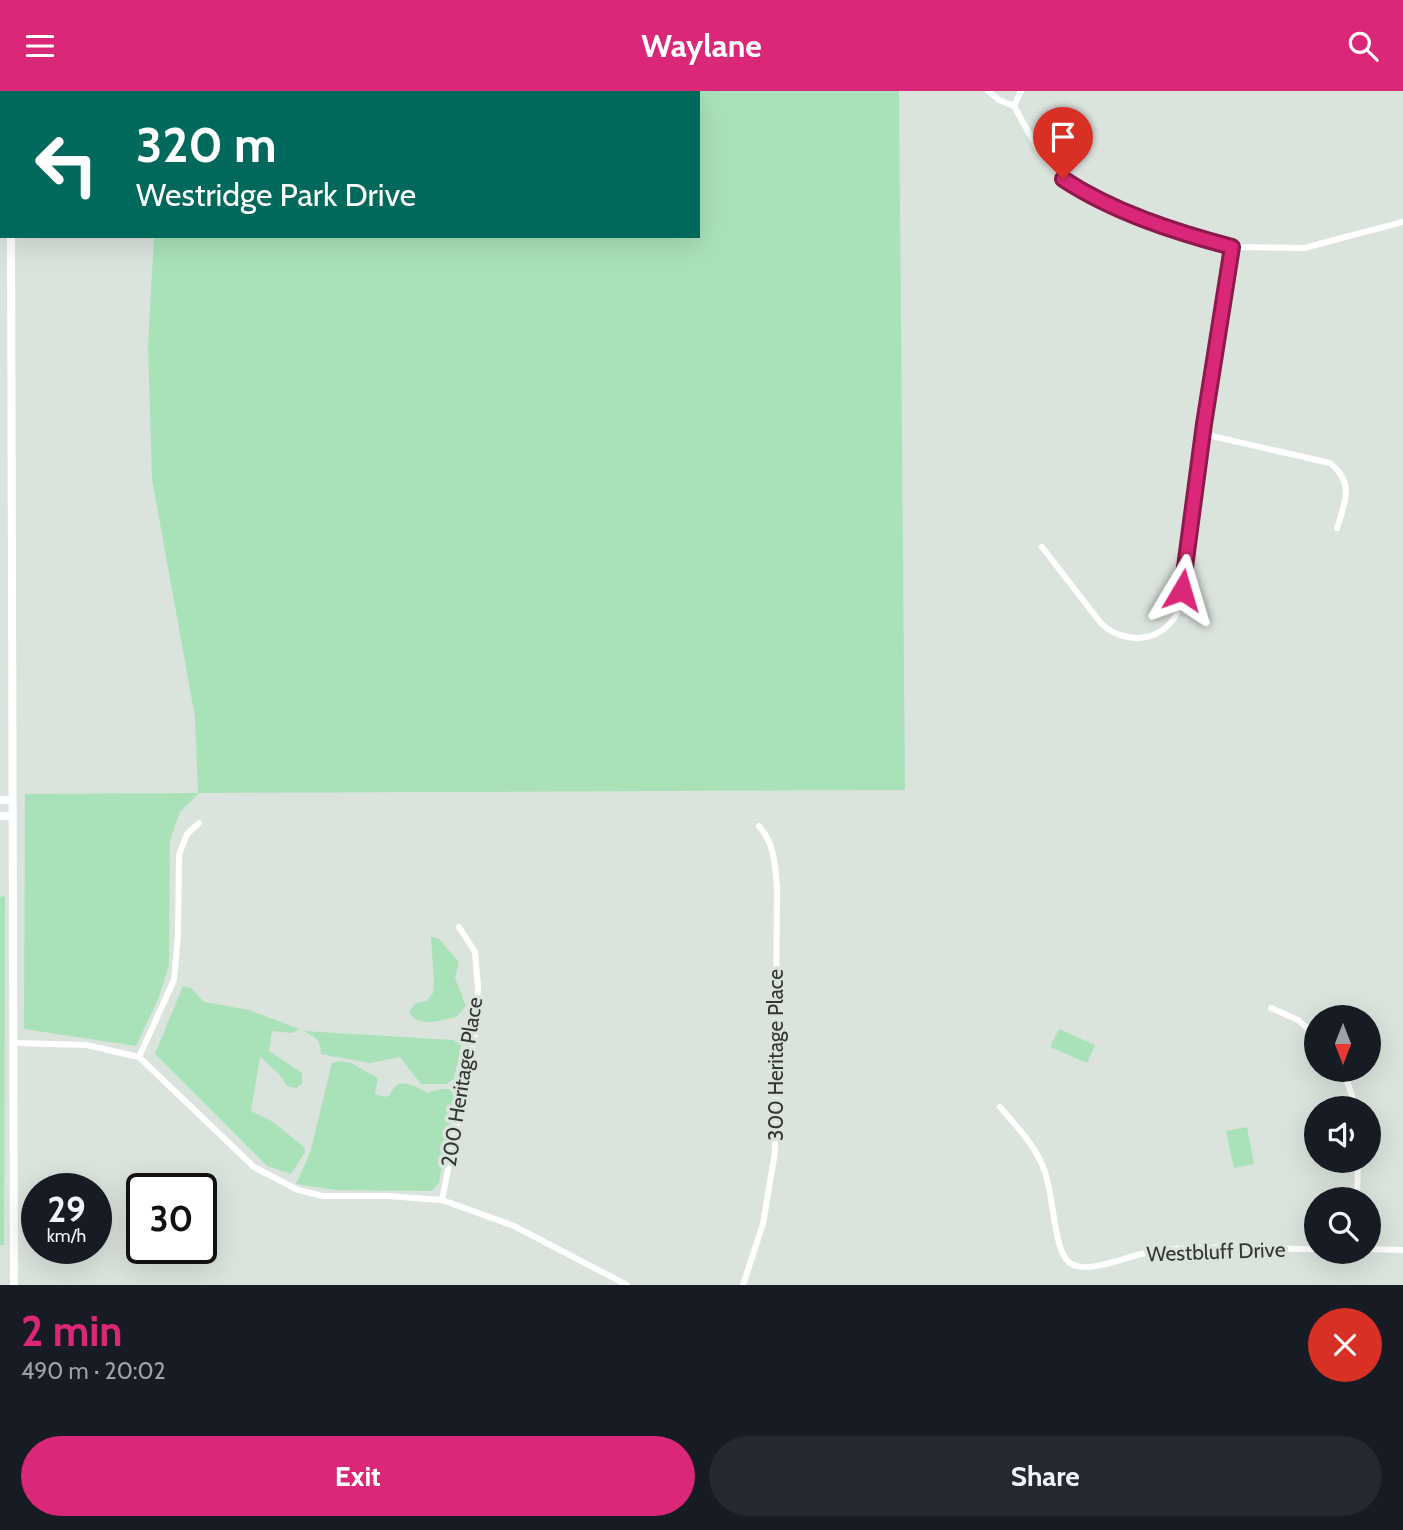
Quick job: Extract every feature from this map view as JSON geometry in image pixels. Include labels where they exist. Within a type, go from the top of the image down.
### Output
[{"type":"street","points":[[988,91],[999,100],[1014,106],[1030,138],[1050,166],[1082,191],[1170,228],[1232,247],[1275,250],[1304,248],[1403,222]]},
{"type":"street","points":[[1014,106],[1021,91]]},
{"type":"street","points":[[11,238],[14,1285]]},
{"type":"street","points":[[1042,547],[1100,622],[1112,632],[1136,638],[1157,634],[1167,628],[1176,615],[1181,600],[1232,247]]},
{"type":"street","points":[[1203,434],[1330,463],[1343,475],[1346,488],[1337,529]]},
{"type":"street","points":[[0,800],[12,800]]},
{"type":"street","points":[[0,816],[13,816]]},
{"type":"street","points":[[139,1057],[174,979],[178,935],[179,855],[187,834],[199,823]]},
{"type":"street","name":"300 Heritage Place","points":[[743,1285],[763,1224],[775,1152],[777,888],[775,857],[770,842],[759,826]]},
{"type":"street","name":"200 Heritage Place","points":[[442,1200],[475,1033],[475,952],[459,927]]},
{"type":"street","points":[[1271,1008],[1304,1025]]},
{"type":"street","points":[[15,1043],[86,1045],[139,1057],[240,1155],[284,1185],[323,1196],[387,1196],[442,1200],[514,1226],[627,1285]]},
{"type":"street","name":"Westbluff Drive","points":[[1000,1107],[1026,1139],[1045,1170],[1056,1215],[1058,1242],[1068,1262],[1075,1266],[1096,1266],[1143,1253],[1177,1250],[1304,1249]]},
{"type":"street","points":[[1381,1249],[1403,1250]]},
{"type":"green space","points":[[700,91],[899,91],[905,790],[199,793],[180,812],[170,840],[169,965],[159,997],[136,1046],[24,1029],[25,794],[198,793],[195,717],[152,479],[148,345],[154,238],[700,238]]},
{"type":"green space","points":[[5,896],[4,1245],[0,1245],[0,897]]},
{"type":"green space","points":[[431,936],[439,939],[459,962],[455,978],[466,1006],[456,1017],[424,1022],[409,1012],[416,1003],[427,1001],[433,993]]},
{"type":"green space","points":[[183,986],[191,988],[204,1002],[249,1010],[299,1029],[292,1033],[272,1031],[269,1051],[302,1073],[302,1084],[296,1088],[287,1086],[279,1074],[260,1057],[251,1111],[273,1122],[304,1147],[305,1152],[291,1174],[267,1166],[155,1054]]},
{"type":"green space","points":[[1059,1029],[1095,1045],[1087,1063],[1050,1047]]},
{"type":"green space","points":[[303,1031],[453,1040],[461,1045],[454,1079],[446,1084],[421,1084],[400,1057],[370,1063],[321,1054],[316,1039]]},
{"type":"green space","points":[[332,1063],[351,1063],[378,1078],[375,1094],[385,1097],[390,1095],[397,1085],[402,1084],[412,1085],[427,1093],[451,1089],[454,1096],[439,1183],[431,1191],[335,1190],[296,1184],[310,1153]]},
{"type":"green space","points":[[1247,1127],[1254,1164],[1234,1168],[1226,1131]]},
{"type":"route","points":[[1063,179],[1115,206],[1170,228],[1232,247],[1204,424],[1182,590]]}]
